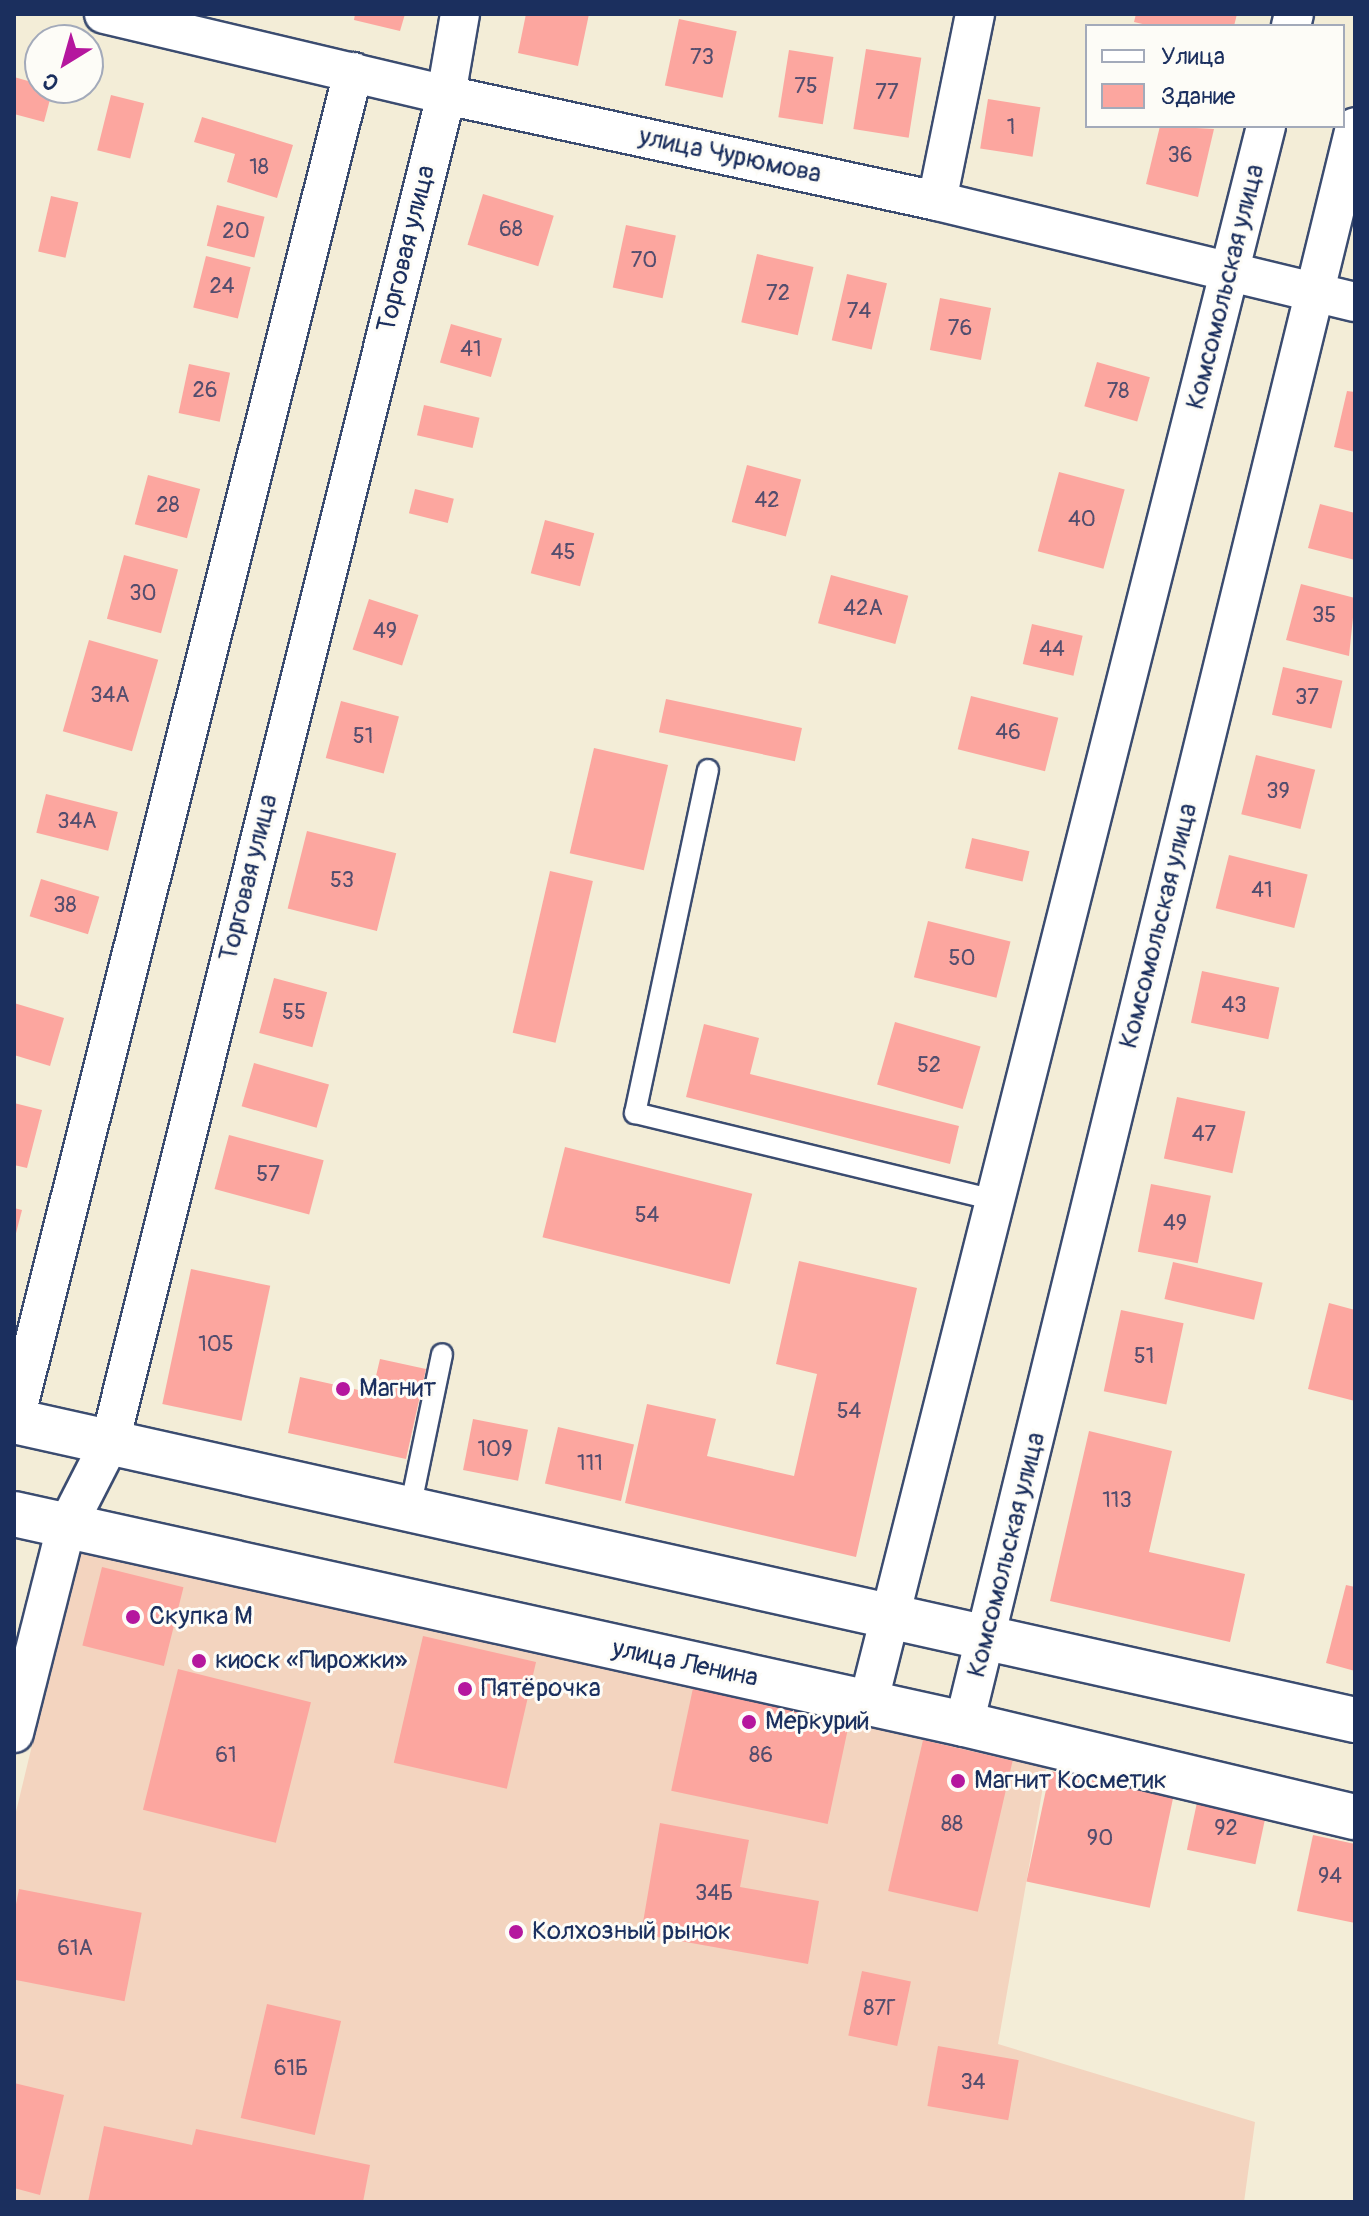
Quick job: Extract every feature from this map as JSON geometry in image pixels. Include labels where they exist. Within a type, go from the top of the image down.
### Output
[{"type":"street","name":"улица Чурюмова","points":[[104,14],[446,95],[937,201],[1355,302]]},
{"type":"street","name":"Торговая улица","points":[[14,1733],[66,1528],[110,1442],[446,95],[460,14]]},
{"type":"street","points":[[937,201],[975,14]]},
{"type":"street","points":[[353,72],[14,1422],[1355,1720]]},
{"type":"street","name":"Комсомольская улица","points":[[964,1724],[988,1638],[1312,292],[1355,127]]},
{"type":"street","name":"Комсомольская улица","points":[[868,1704],[1266,128]]},
{"type":"street","name":"улица Ленина","points":[[14,1514],[66,1528],[964,1724],[1355,1817]]},
{"type":"lane","points":[[708,770],[635,1113],[994,1200]]},
{"type":"lane","points":[[410,1509],[442,1354]]},
{"type":"shaded area","name":"Колхозный рынок","points":[[79,1551],[1048,1758],[998,2044],[1255,2122],[1244,2202],[14,2202],[14,1820]]},
{"type":"building","points":[[355,14],[405,14],[400,31],[354,20]]},
{"type":"building","points":[[526,14],[589,14],[578,66],[518,53]]},
{"type":"building","points":[[1136,14],[1237,14],[1234,24],[1134,22]]},
{"type":"building","points":[[679,19],[737,31],[723,98],[665,86]]},
{"type":"building","points":[[866,49],[921,58],[909,138],[853,129]]},
{"type":"building","points":[[789,50],[833,57],[823,124],[778,117]]},
{"type":"building","points":[[14,77],[24,80],[24,104],[49,104],[44,122],[14,114]]},
{"type":"building","points":[[111,95],[144,103],[130,159],[97,150]]},
{"type":"building","points":[[988,99],[1040,107],[1033,157],[980,148]]},
{"type":"building","points":[[202,117],[293,145],[277,198],[227,182],[235,154],[194,142]]},
{"type":"building","points":[[1160,128],[1214,129],[1198,197],[1146,184]]},
{"type":"building","points":[[483,194],[554,216],[538,266],[468,245]]},
{"type":"building","points":[[51,196],[78,202],[65,258],[38,252]]},
{"type":"building","points":[[217,205],[265,217],[254,258],[207,246]]},
{"type":"building","points":[[626,225],[676,236],[663,298],[613,288]]},
{"type":"building","points":[[757,254],[814,267],[798,335],[741,322]]},
{"type":"building","points":[[206,256],[251,267],[238,319],[193,307]]},
{"type":"building","points":[[847,274],[887,283],[872,349],[832,340]]},
{"type":"building","points":[[940,298],[991,308],[981,360],[930,350]]},
{"type":"building","points":[[451,324],[502,339],[491,377],[440,362]]},
{"type":"building","points":[[1097,362],[1150,377],[1137,421],[1084,406]]},
{"type":"building","points":[[189,364],[230,373],[220,422],[179,413]]},
{"type":"building","points":[[1347,391],[1355,392],[1355,452],[1334,447]]},
{"type":"building","points":[[424,405],[480,418],[473,448],[417,435]]},
{"type":"building","points":[[747,465],[801,479],[786,536],[732,522]]},
{"type":"building","points":[[1059,472],[1125,490],[1103,569],[1038,551]]},
{"type":"building","points":[[148,475],[200,489],[187,538],[135,524]]},
{"type":"building","points":[[415,489],[454,499],[448,523],[409,513]]},
{"type":"building","points":[[1320,504],[1355,513],[1355,560],[1308,548]]},
{"type":"building","points":[[545,520],[594,533],[580,586],[531,573]]},
{"type":"building","points":[[124,555],[178,569],[161,633],[107,619]]},
{"type":"building","points":[[831,575],[908,596],[895,644],[818,623]]},
{"type":"building","points":[[1301,584],[1355,598],[1349,656],[1286,640]]},
{"type":"building","points":[[369,599],[418,615],[402,665],[353,649]]},
{"type":"building","points":[[1032,624],[1083,636],[1073,676],[1023,664]]},
{"type":"building","points":[[89,640],[158,660],[132,751],[63,731]]},
{"type":"building","points":[[1283,667],[1342,681],[1331,728],[1272,715]]},
{"type":"building","points":[[971,696],[1058,718],[1045,771],[958,749]]},
{"type":"building","points":[[666,699],[802,728],[795,761],[659,732]]},
{"type":"building","points":[[341,701],[399,717],[384,774],[326,758]]},
{"type":"building","points":[[594,748],[668,765],[644,870],[570,853]]},
{"type":"building","points":[[1256,755],[1315,770],[1300,829],[1241,814]]},
{"type":"building","points":[[46,794],[118,812],[108,851],[36,833]]},
{"type":"building","points":[[307,831],[396,853],[377,931],[288,909]]},
{"type":"building","points":[[972,838],[1029,851],[1023,881],[965,868]]},
{"type":"building","points":[[1229,855],[1308,875],[1294,928],[1216,908]]},
{"type":"building","points":[[550,871],[593,881],[556,1043],[513,1033]]},
{"type":"building","points":[[41,879],[99,897],[88,934],[30,916]]},
{"type":"building","points":[[928,921],[1010,942],[996,998],[914,977]]},
{"type":"building","points":[[1202,971],[1279,987],[1268,1039],[1191,1023]]},
{"type":"building","points":[[274,978],[327,992],[312,1047],[259,1033]]},
{"type":"building","points":[[14,1003],[64,1018],[50,1066],[14,1055]]},
{"type":"building","points":[[895,1022],[981,1047],[963,1109],[877,1084]]},
{"type":"building","points":[[704,1024],[759,1038],[750,1074],[959,1126],[950,1164],[686,1097]]},
{"type":"building","points":[[254,1063],[329,1084],[317,1128],[242,1106]]},
{"type":"building","points":[[1177,1097],[1245,1112],[1232,1173],[1164,1159]]},
{"type":"building","points":[[14,1103],[42,1110],[27,1168],[14,1165]]},
{"type":"building","points":[[229,1135],[324,1160],[309,1214],[215,1189]]},
{"type":"building","points":[[565,1147],[752,1194],[730,1284],[543,1237]]},
{"type":"building","points":[[1151,1184],[1211,1196],[1198,1263],[1138,1252]]},
{"type":"building","points":[[14,1208],[22,1210],[15,1237],[14,1237]]},
{"type":"building","points":[[799,1261],[917,1288],[856,1557],[625,1503],[647,1404],[716,1419],[707,1456],[794,1476],[817,1374],[776,1364]]},
{"type":"building","points":[[1173,1262],[1263,1283],[1254,1320],[1164,1299]]},
{"type":"building","points":[[191,1269],[270,1286],[242,1421],[162,1404]]},
{"type":"building","points":[[1329,1303],[1355,1310],[1355,1401],[1308,1389]]},
{"type":"building","points":[[1121,1310],[1184,1323],[1166,1404],[1104,1391]]},
{"type":"building","points":[[380,1359],[426,1369],[406,1459],[288,1433],[300,1377],[372,1393]]},
{"type":"building","points":[[473,1419],[528,1430],[518,1481],[463,1470]]},
{"type":"building","points":[[558,1427],[634,1445],[621,1501],[545,1484]]},
{"type":"building","points":[[1089,1431],[1172,1451],[1149,1552],[1245,1574],[1230,1642],[1050,1601]]},
{"type":"building","name":"Скупка М","points":[[102,1567],[184,1587],[164,1666],[82,1646]]},
{"type":"building","points":[[1346,1585],[1355,1587],[1355,1671],[1326,1663]]},
{"type":"building","points":[[423,1636],[536,1662],[507,1789],[394,1763]]},
{"type":"building","points":[[178,1669],[311,1702],[276,1843],[143,1810]]},
{"type":"building","points":[[693,1688],[850,1721],[828,1824],[671,1791]]},
{"type":"building","points":[[923,1740],[1013,1761],[978,1912],[888,1891]]},
{"type":"building","points":[[1050,1771],[1173,1797],[1150,1908],[1027,1882]]},
{"type":"building","points":[[1199,1793],[1267,1808],[1255,1864],[1187,1850]]},
{"type":"building","points":[[660,1823],[749,1840],[740,1887],[819,1901],[808,1964],[641,1934]]},
{"type":"building","points":[[1313,1835],[1355,1844],[1355,1923],[1297,1911]]},
{"type":"building","points":[[19,1889],[142,1913],[125,2001],[14,1980],[14,1915]]},
{"type":"building","points":[[862,1971],[911,1981],[897,2046],[848,2036]]},
{"type":"building","points":[[267,2004],[341,2021],[315,2135],[241,2118]]},
{"type":"building","points":[[938,2046],[1019,2060],[1008,2120],[927,2106]]},
{"type":"building","points":[[14,2083],[64,2095],[40,2195],[14,2188]]},
{"type":"building","points":[[104,2126],[192,2145],[196,2129],[370,2165],[363,2202],[88,2202]]},
{"type":"place","name":"Магнит","points":[[343,1389]]},
{"type":"place","name":"Скупка М","points":[[133,1617]]},
{"type":"place","name":"киоск «Пирожки»","points":[[199,1661]]},
{"type":"place","name":"Пятёрочка","points":[[465,1689]]},
{"type":"place","name":"Меркурий","points":[[749,1722]]},
{"type":"place","name":"Магнит Косметик","points":[[958,1781]]},
{"type":"place","name":"Колхозный рынок","points":[[516,1932]]}]
